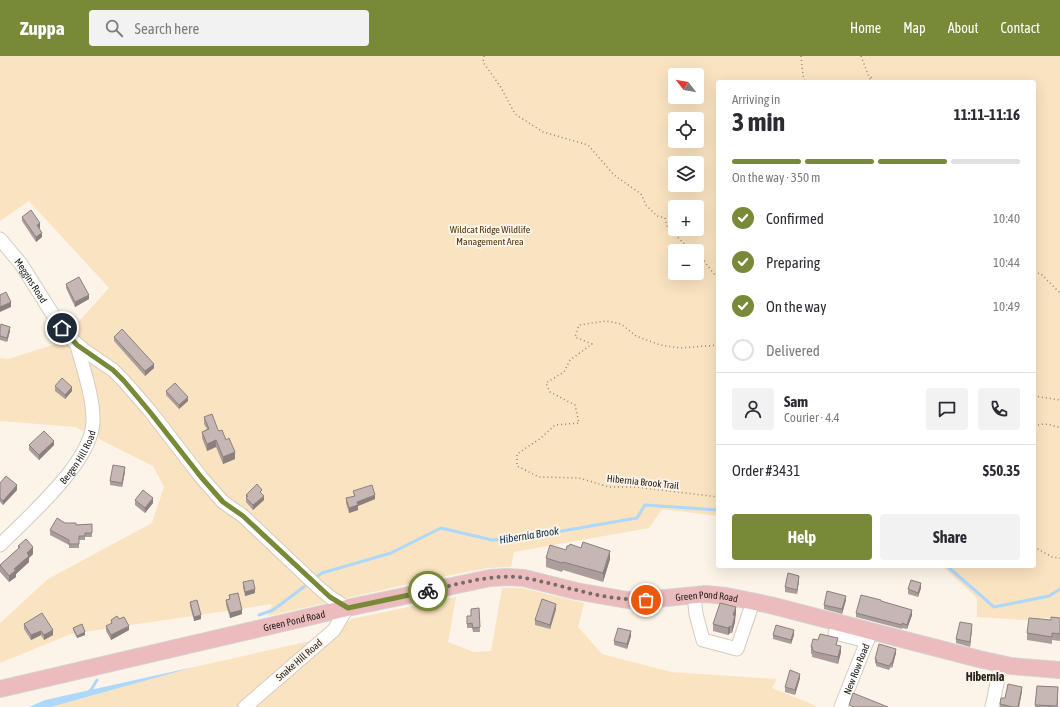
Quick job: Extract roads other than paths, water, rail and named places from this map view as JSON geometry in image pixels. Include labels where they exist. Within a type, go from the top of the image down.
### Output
[{"type":"main road","name":"Green Pond Road","points":[[0,689],[348,608],[490,578],[507,577],[524,578],[627,600],[712,595],[753,602],[869,636],[1001,664],[1060,670]]},
{"type":"street","name":"Meggins Road","points":[[0,239],[21,264],[55,318],[77,345],[113,370],[124,381],[223,502],[243,516],[318,587],[330,597],[348,608]]},
{"type":"street","name":"Bergen Hill Road","points":[[0,545],[61,483],[88,445],[93,421],[92,410],[77,345]]},
{"type":"street","points":[[694,595],[696,614],[702,640],[737,649],[753,602]]},
{"type":"street","name":"Snake Hill Road","points":[[245,707],[334,630],[348,608]]},
{"type":"street","points":[[835,633],[869,636]]},
{"type":"street","name":"New Row Road","points":[[841,707],[869,636]]},
{"type":"street","points":[[992,707],[1001,664]]},
{"type":"water","points":[[194,667],[51,707],[29,707],[45,700]]},
{"type":"waterway","name":"Hibernia Brook","points":[[315,578],[322,573],[391,553],[441,528],[492,540],[521,538],[637,518],[645,505],[716,510]]},
{"type":"waterway","name":"Hibernia Brook","points":[[949,568],[994,607],[1049,596],[1060,589]]},
{"type":"waterway","name":"Hibernia Brook","points":[[259,615],[273,610],[309,583]]},
{"type":"waterway","name":"Hibernia Brook","points":[[89,691],[97,680]]},
{"type":"district","name":"Hibernia","points":[[985,677]]},
{"type":"park label","name":"Wildcat Ridge Wildlife Management Area","points":[[490,234]]}]
